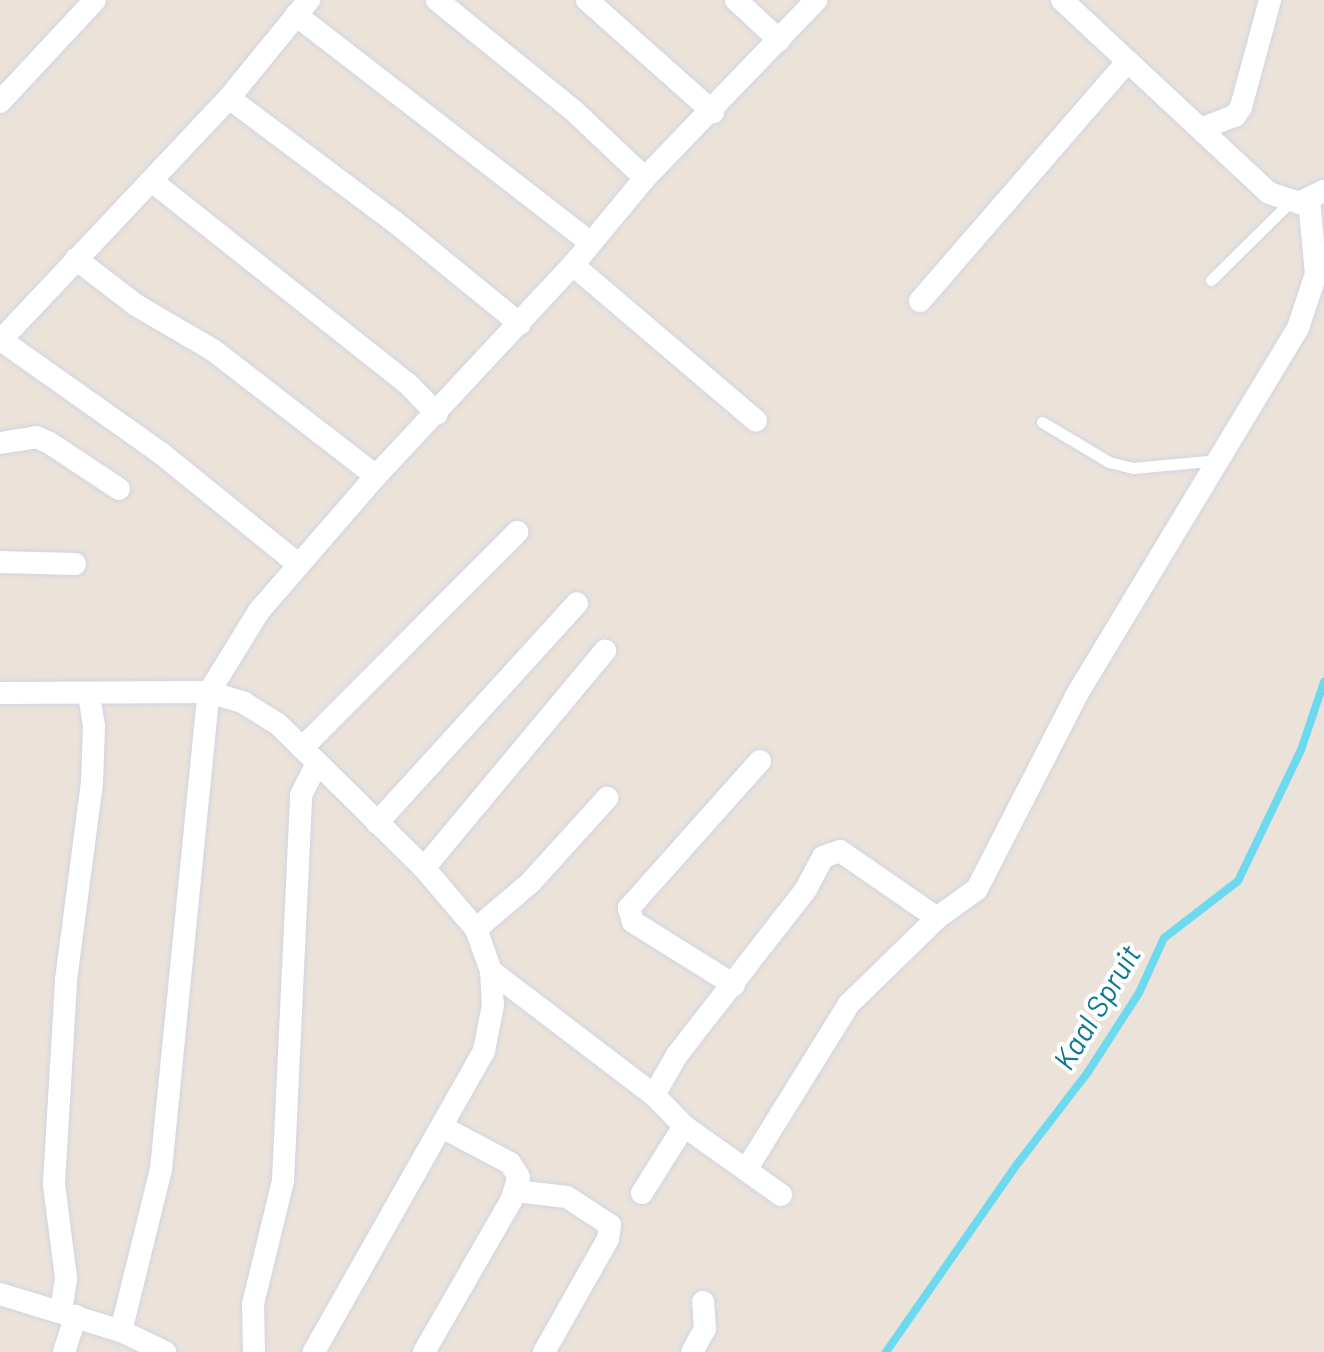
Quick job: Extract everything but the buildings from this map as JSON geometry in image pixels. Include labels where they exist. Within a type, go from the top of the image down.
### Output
[{"type":"street","points":[[0,102],[95,0]]},
{"type":"street","points":[[437,0],[573,110],[645,178]]},
{"type":"street","points":[[587,0],[713,112]]},
{"type":"street","points":[[736,0],[779,40]]},
{"type":"street","points":[[121,1331],[161,1169],[209,692],[259,611],[298,564],[376,476],[520,324],[645,178],[713,112],[816,0]]},
{"type":"street","points":[[1203,128],[1235,116],[1241,107],[1270,0]]},
{"type":"street","points":[[746,1170],[849,1004],[937,918],[977,889],[1046,750],[1220,460],[1310,300],[1316,274],[1307,198],[1269,193],[1203,128],[1127,62],[1068,2]]},
{"type":"street","points":[[298,564],[162,454],[0,340],[153,182],[229,98],[303,8],[591,243]]},
{"type":"street","points":[[920,301],[1127,62]]},
{"type":"street","points":[[229,98],[395,222],[520,324]]},
{"type":"street","points":[[153,182],[407,383],[437,414]]},
{"type":"street","points":[[76,259],[136,305],[213,350],[376,476]]},
{"type":"street","points":[[573,265],[756,421]]},
{"type":"street","points":[[0,443],[36,437],[119,489]]},
{"type":"street","points":[[254,1352],[253,1304],[285,1168],[301,795],[309,756],[517,532]]},
{"type":"street","points":[[0,562],[75,564]]},
{"type":"street","points":[[377,823],[577,603]]},
{"type":"street","points":[[424,868],[605,651]]},
{"type":"street","points":[[0,693],[209,692],[261,711],[424,868],[476,929],[491,971],[493,1005],[484,1051],[444,1128],[314,1352]]},
{"type":"street","points":[[64,1352],[68,1314],[66,1278],[54,1184],[66,980],[92,783],[94,726],[89,693]]},
{"type":"street","points":[[734,985],[633,922],[629,908],[760,761]]},
{"type":"street","points":[[476,929],[530,883],[607,798]]},
{"type":"street","points":[[654,1095],[677,1055],[806,889],[823,857],[840,851],[937,918]]},
{"type":"street","points":[[491,971],[654,1095],[684,1126],[781,1195]]},
{"type":"street","points":[[642,1193],[684,1126]]},
{"type":"street","points":[[424,1352],[516,1191],[518,1172],[510,1163],[444,1128]]},
{"type":"street","points":[[516,1191],[557,1193],[610,1225],[608,1239],[544,1352]]},
{"type":"street","points":[[0,1294],[121,1331],[165,1352]]},
{"type":"street","points":[[692,1352],[705,1329],[703,1302]]},
{"type":"lane","points":[[1211,280],[1307,198]]},
{"type":"lane","points":[[1042,422],[1109,462],[1133,468],[1220,460]]},
{"type":"waterway","name":"Kaal Spruit","points":[[886,1352],[1018,1163],[1088,1072],[1139,993],[1164,938],[1238,881],[1301,750],[1324,682]]}]
